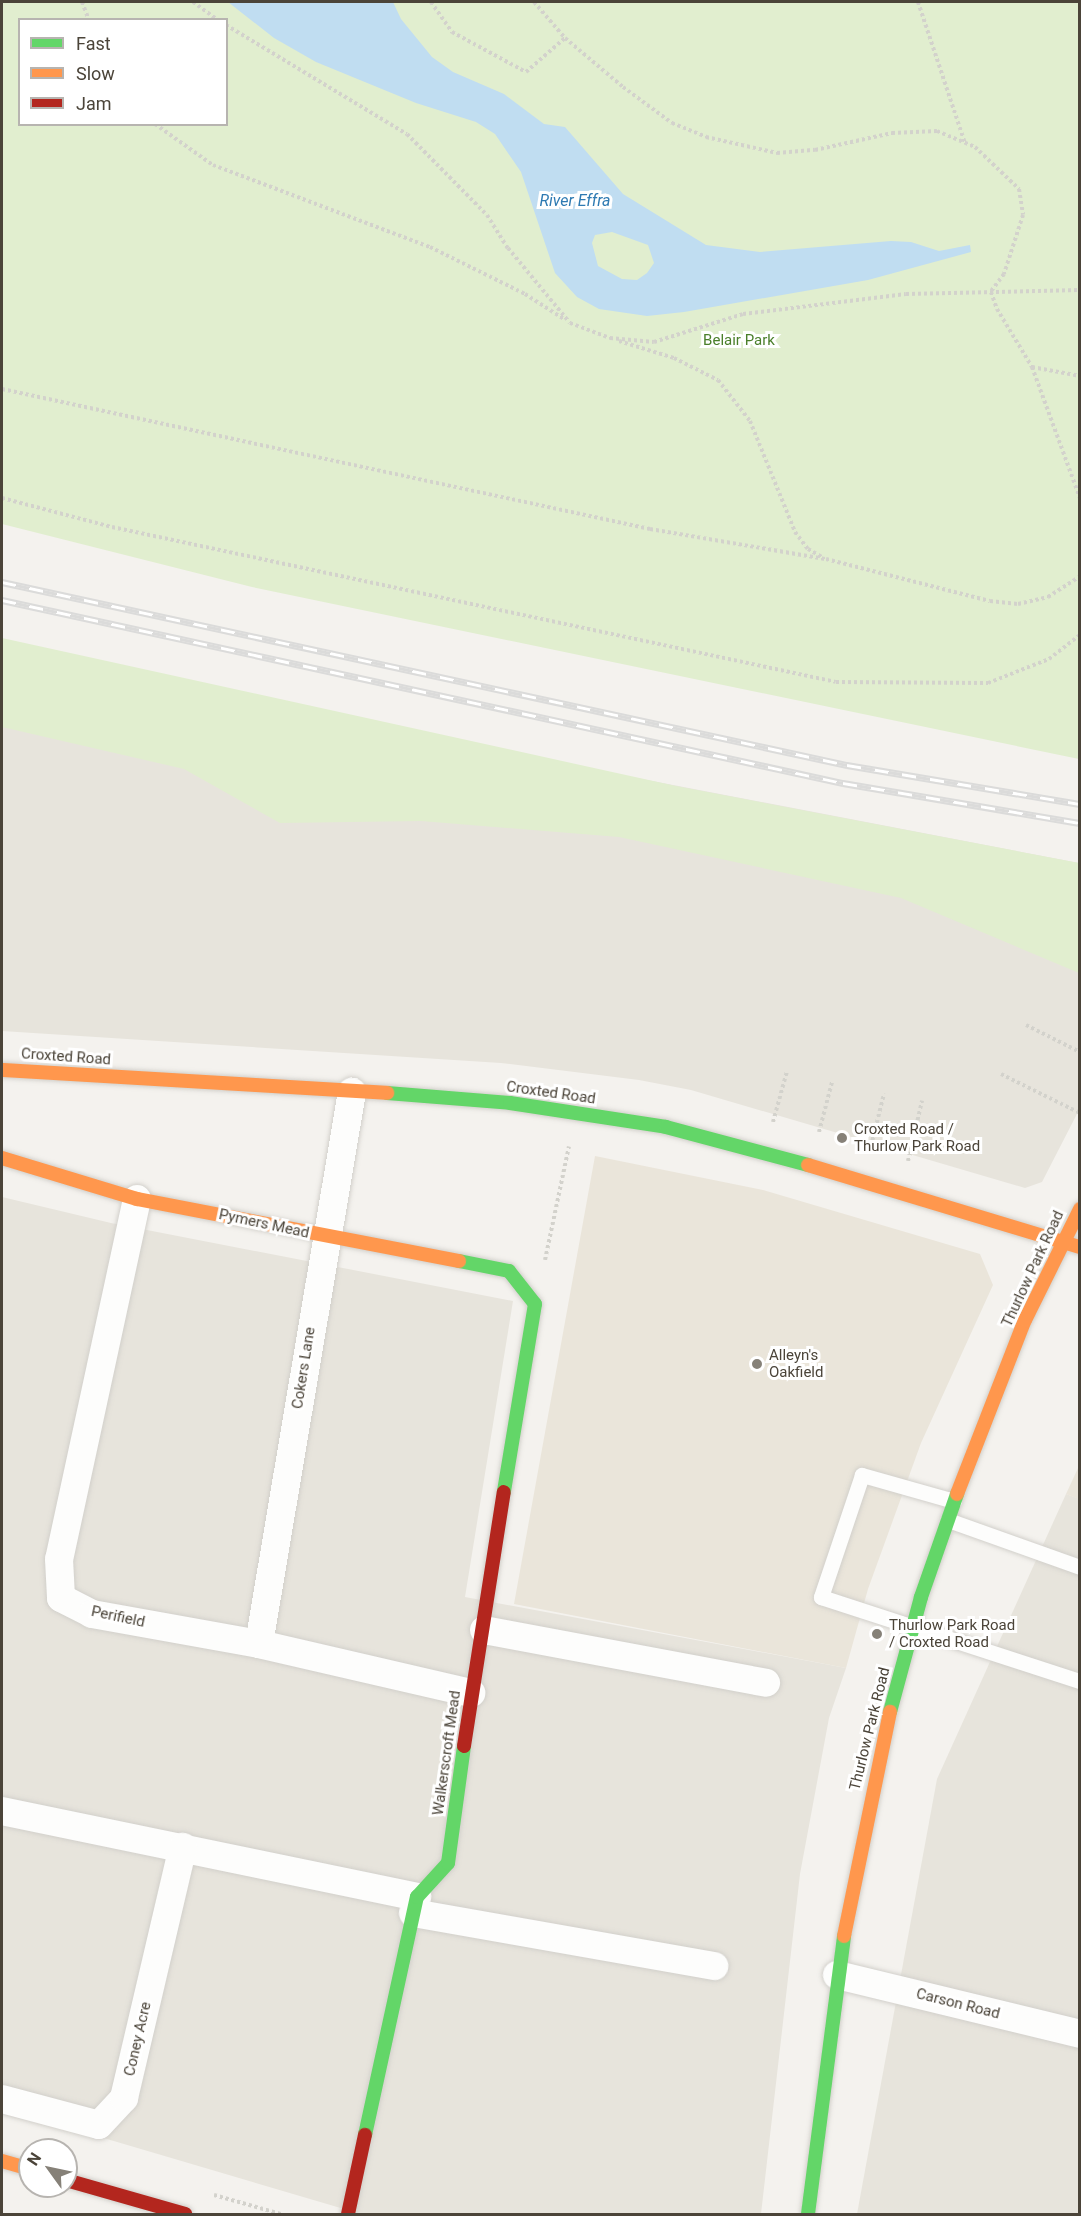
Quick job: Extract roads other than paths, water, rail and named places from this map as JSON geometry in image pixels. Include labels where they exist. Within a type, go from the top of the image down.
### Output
[{"type":"main road","name":"Croxted Road","points":[[2,1070],[510,1103],[666,1127],[862,1179],[899,1194],[1080,1247]]},
{"type":"main road","name":"Pymers Mead","points":[[2,1161],[137,1199],[509,1271],[521,1285]]},
{"type":"main road","name":"Thurlow Park Road","points":[[808,2214],[837,1975],[872,1788],[913,1625],[954,1502],[1060,1242],[1080,1209]]},
{"type":"main road","name":"Walkerscroft Mead","points":[[415,1905],[448,1863],[471,1693],[484,1630],[535,1304],[521,1285]]},
{"type":"main road","points":[[348,2214],[415,1905]]},
{"type":"main road","points":[[2,2161],[18,2166]]},
{"type":"main road","points":[[78,2183],[185,2214]]},
{"type":"street","name":"Cokers Lane","points":[[259,1644],[352,1092]]},
{"type":"street","name":"Perifield","points":[[137,1199],[59,1559],[61,1598],[92,1614],[259,1644],[471,1693]]},
{"type":"street","points":[[484,1630],[766,1683]]},
{"type":"street","points":[[2,1811],[183,1847],[415,1905],[714,1966]]},
{"type":"street","name":"Coney Acre","points":[[2,2099],[99,2125],[124,2098],[183,1847]]},
{"type":"street","name":"Carson Road","points":[[837,1975],[1080,2034]]},
{"type":"lane","points":[[954,1502],[862,1475],[821,1597],[913,1625],[1080,1682]]},
{"type":"lane","points":[[948,1520],[1080,1566]]},
{"type":"water","name":"River Effra","points":[[228,2],[393,2],[401,19],[432,57],[453,72],[504,94],[544,124],[565,127],[623,194],[706,245],[760,252],[891,241],[911,242],[939,251],[970,245],[971,252],[868,280],[684,312],[647,316],[599,309],[577,297],[555,273],[521,172],[495,134],[476,122],[416,103],[316,62],[274,38]],"holes":[[[612,232],[648,245],[654,263],[647,273],[637,280],[622,279],[598,266],[592,243],[595,235]]]},
{"type":"railway","points":[[2,582],[847,765],[1080,804]]},
{"type":"railway","points":[[2,600],[843,783],[1080,823]]},
{"type":"place","name":"Croxted Road / Thurlow Park Road","points":[[842,1138]]},
{"type":"place","name":"Alleyn's Oakfield","points":[[757,1364]]},
{"type":"place","name":"Thurlow Park Road / Croxted Road","points":[[877,1634]]},
{"type":"park label","name":"Belair Park","points":[[739,341]]}]
